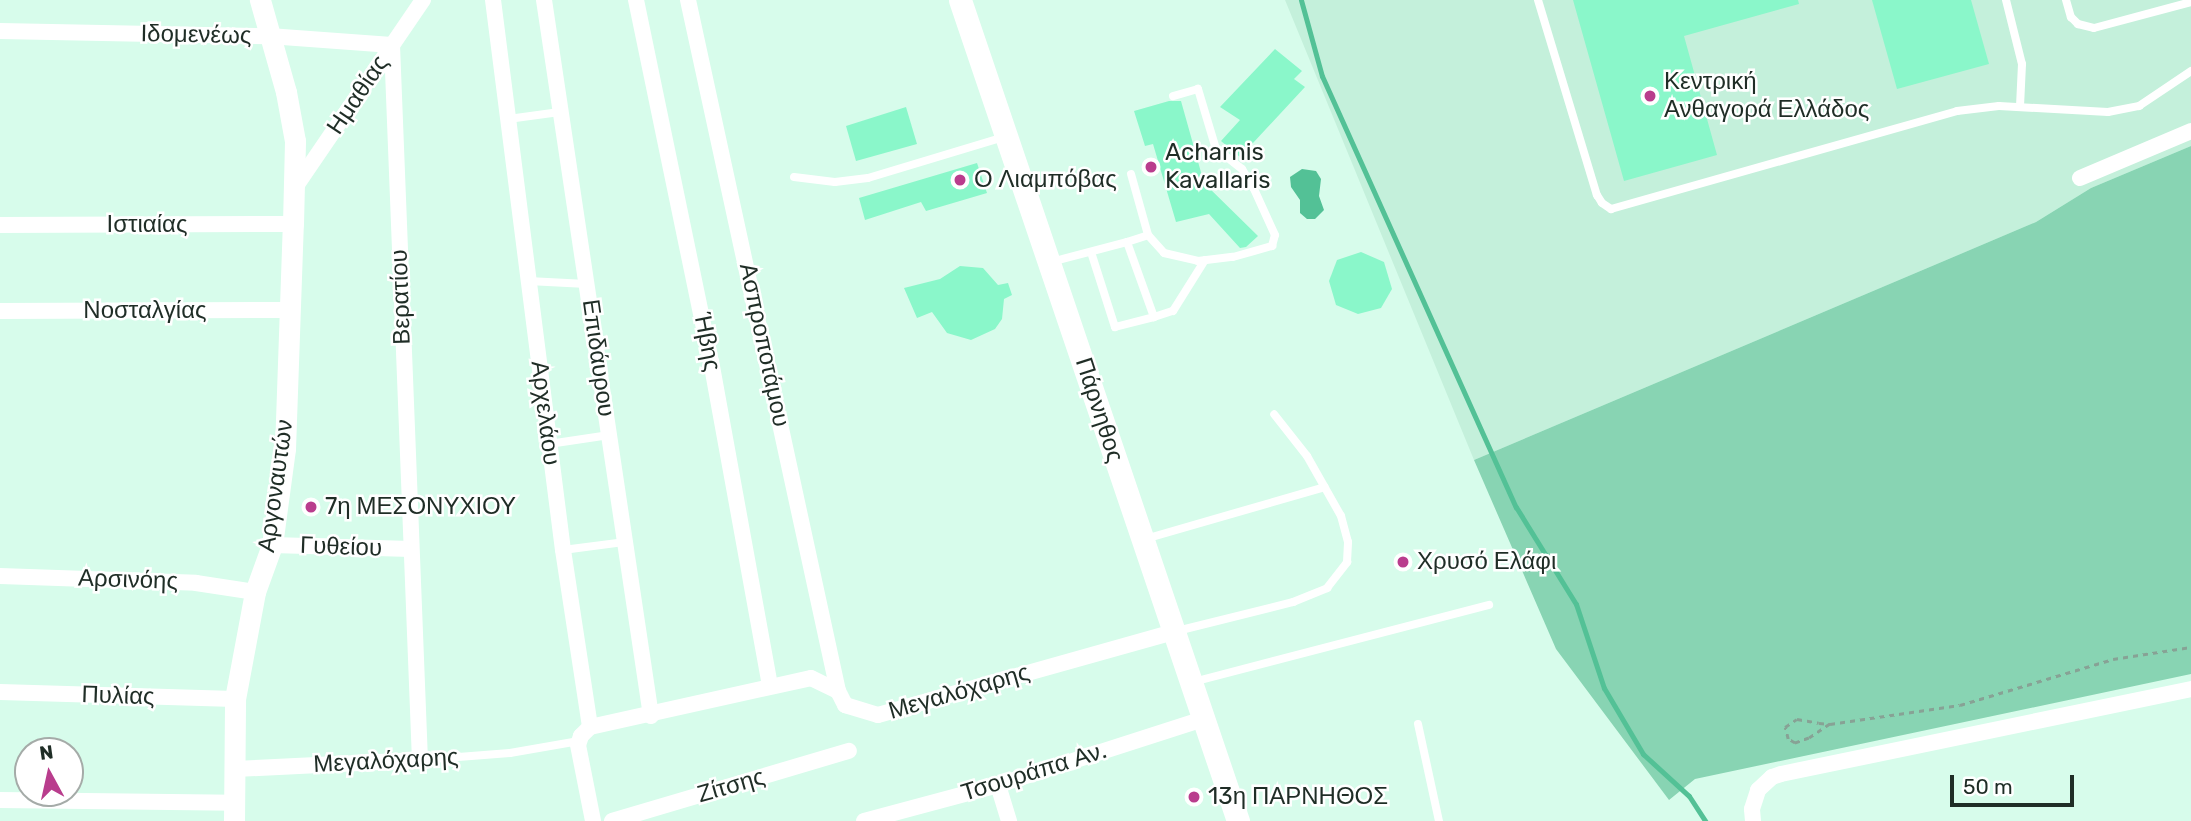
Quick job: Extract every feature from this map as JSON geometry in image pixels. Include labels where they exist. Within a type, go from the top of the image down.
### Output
[{"type":"main road","name":"Πάρνηθος","points":[[960,0],[1051,262],[1238,821]]},
{"type":"street","name":"Αργοναυτών","points":[[234,812],[235,699],[255,592],[272,545],[285,449],[293,224],[295,141],[286,92],[260,0]]},
{"type":"street","name":"Ημαθίας","points":[[293,190],[423,0]]},
{"type":"street","name":"Αρχελάου","points":[[493,0],[562,550],[590,727]]},
{"type":"street","name":"Επιδάυρου","points":[[544,0],[651,716]]},
{"type":"street","name":"Ήβης","points":[[636,0],[711,361],[770,685]]},
{"type":"street","name":"Ασπροποτάμου","points":[[688,0],[838,691]]},
{"type":"street","name":"Ιδομενέως","points":[[0,31],[269,36],[391,45]]},
{"type":"street","name":"Βερατίου","points":[[391,45],[420,760]]},
{"type":"street","points":[[2080,178],[2191,131]]},
{"type":"street","name":"Ιστιαίας","points":[[0,225],[293,224]]},
{"type":"street","name":"Νοσταλγίας","points":[[0,311],[290,310]]},
{"type":"street","name":"Γυθείου","points":[[272,545],[411,549]]},
{"type":"street","name":"Αρσινόης","points":[[0,576],[196,583],[255,592]]},
{"type":"street","name":"Μεγαλόχαρης","points":[[590,727],[651,716],[770,685],[811,678],[838,691],[845,705],[878,715],[1174,632]]},
{"type":"street","points":[[1752,821],[1752,808],[1758,790],[1772,777],[1781,774],[2191,690]]},
{"type":"street","name":"Πυλίας","points":[[0,692],[235,699]]},
{"type":"street","name":"Τσουράπα Αν.","points":[[863,821],[998,785],[1203,719]]},
{"type":"street","points":[[590,727],[579,741],[593,821]]},
{"type":"street","name":"Ζίτσης","points":[[612,821],[849,751]]},
{"type":"street","name":"Μεγαλόχαρης","points":[[235,769],[420,760]]},
{"type":"street","points":[[998,785],[1009,821]]},
{"type":"street","points":[[0,800],[234,812]]},
{"type":"lane","points":[[1538,0],[1597,195],[1602,204],[1611,209],[1957,111],[1979,107],[2123,110],[2152,99],[2191,71]]},
{"type":"lane","points":[[2006,0],[2022,64],[2020,107]]},
{"type":"lane","points":[[2066,0],[2071,18],[2078,24],[2094,28],[2191,2]]},
{"type":"lane","points":[[1131,174],[1148,235],[1164,253],[1205,260],[1233,257],[1272,246],[1275,235],[1242,169],[1216,149],[1198,89],[1173,96]]},
{"type":"lane","points":[[508,119],[561,112]]},
{"type":"lane","points":[[794,177],[835,182],[868,178],[1007,137]]},
{"type":"lane","points":[[1051,262],[1148,235]]},
{"type":"lane","points":[[1127,242],[1154,317]]},
{"type":"lane","points":[[1091,252],[1115,327],[1173,311],[1205,260]]},
{"type":"lane","points":[[528,281],[587,284]]},
{"type":"lane","points":[[1174,632],[1293,602],[1326,588],[1347,562],[1348,542],[1341,516],[1307,456],[1274,414]]},
{"type":"lane","points":[[549,444],[609,435]]},
{"type":"lane","points":[[1142,540],[1325,487]]},
{"type":"lane","points":[[562,550],[625,542]]},
{"type":"lane","points":[[1190,683],[1489,605]]},
{"type":"lane","points":[[1418,724],[1439,821]]},
{"type":"lane","name":"Μεγαλόχαρης","points":[[420,760],[510,753],[579,741]]},
{"type":"path","points":[[1830,724],[1802,742],[1787,740],[1784,734],[1790,721],[1797,719],[1830,724],[1960,705],[2113,659],[2191,647]]},
{"type":"shaded area","points":[[1285,0],[2191,0],[2191,146],[2091,188],[2036,222],[1474,460]]},
{"type":"shaded area","points":[[2191,146],[2191,674],[1695,779],[1669,800],[1556,649],[1474,460],[2036,222],[2091,188]]},
{"type":"shaded area","points":[[1302,169],[1316,171],[1321,179],[1319,196],[1324,210],[1315,219],[1307,219],[1300,213],[1300,200],[1291,187],[1290,177]]},
{"type":"building","name":"Κεντρική Ανθαγορά Ελλάδος","points":[[1573,0],[1798,0],[1799,4],[1684,36],[1717,155],[1624,181]]},
{"type":"building","name":"Κεντρική Ανθαγορά Ελλάδος","points":[[1872,0],[1971,0],[1989,64],[1897,89]]},
{"type":"building","points":[[1275,49],[1302,71],[1294,79],[1305,87],[1240,157],[1221,141],[1240,120],[1220,107]]},
{"type":"building","points":[[1169,101],[1181,101],[1204,183],[1258,236],[1246,247],[1240,248],[1209,214],[1176,222],[1153,144],[1145,146],[1134,111]]},
{"type":"building","points":[[906,107],[917,144],[856,161],[846,126]]},
{"type":"building","points":[[977,163],[987,193],[926,211],[921,202],[865,220],[859,198]]},
{"type":"building","points":[[1361,252],[1384,262],[1392,289],[1381,308],[1358,314],[1336,305],[1329,281],[1337,260]]},
{"type":"building","points":[[960,266],[983,268],[998,285],[1008,283],[1012,295],[1004,299],[1002,319],[995,329],[971,340],[947,333],[932,312],[917,318],[904,288],[940,279]]},
{"type":"waterway","points":[[1301,0],[1322,76],[1516,507],[1576,604],[1604,688],[1643,754],[1689,796],[1705,821]]},
{"type":"place","name":"Κεντρική Ανθαγορά Ελλάδος","points":[[1650,96]]},
{"type":"place","name":"Acharnis Kavallaris","points":[[1151,167]]},
{"type":"place","name":"Ο Λιαμπόβας","points":[[960,180]]},
{"type":"place","name":"7η ΜΕΣΟΝΥΧΙΟΥ","points":[[311,507]]},
{"type":"place","name":"Χρυσό Ελάφι","points":[[1403,562]]},
{"type":"place","name":"13η ΠΑΡΝΗΘΟΣ","points":[[1194,797]]}]
